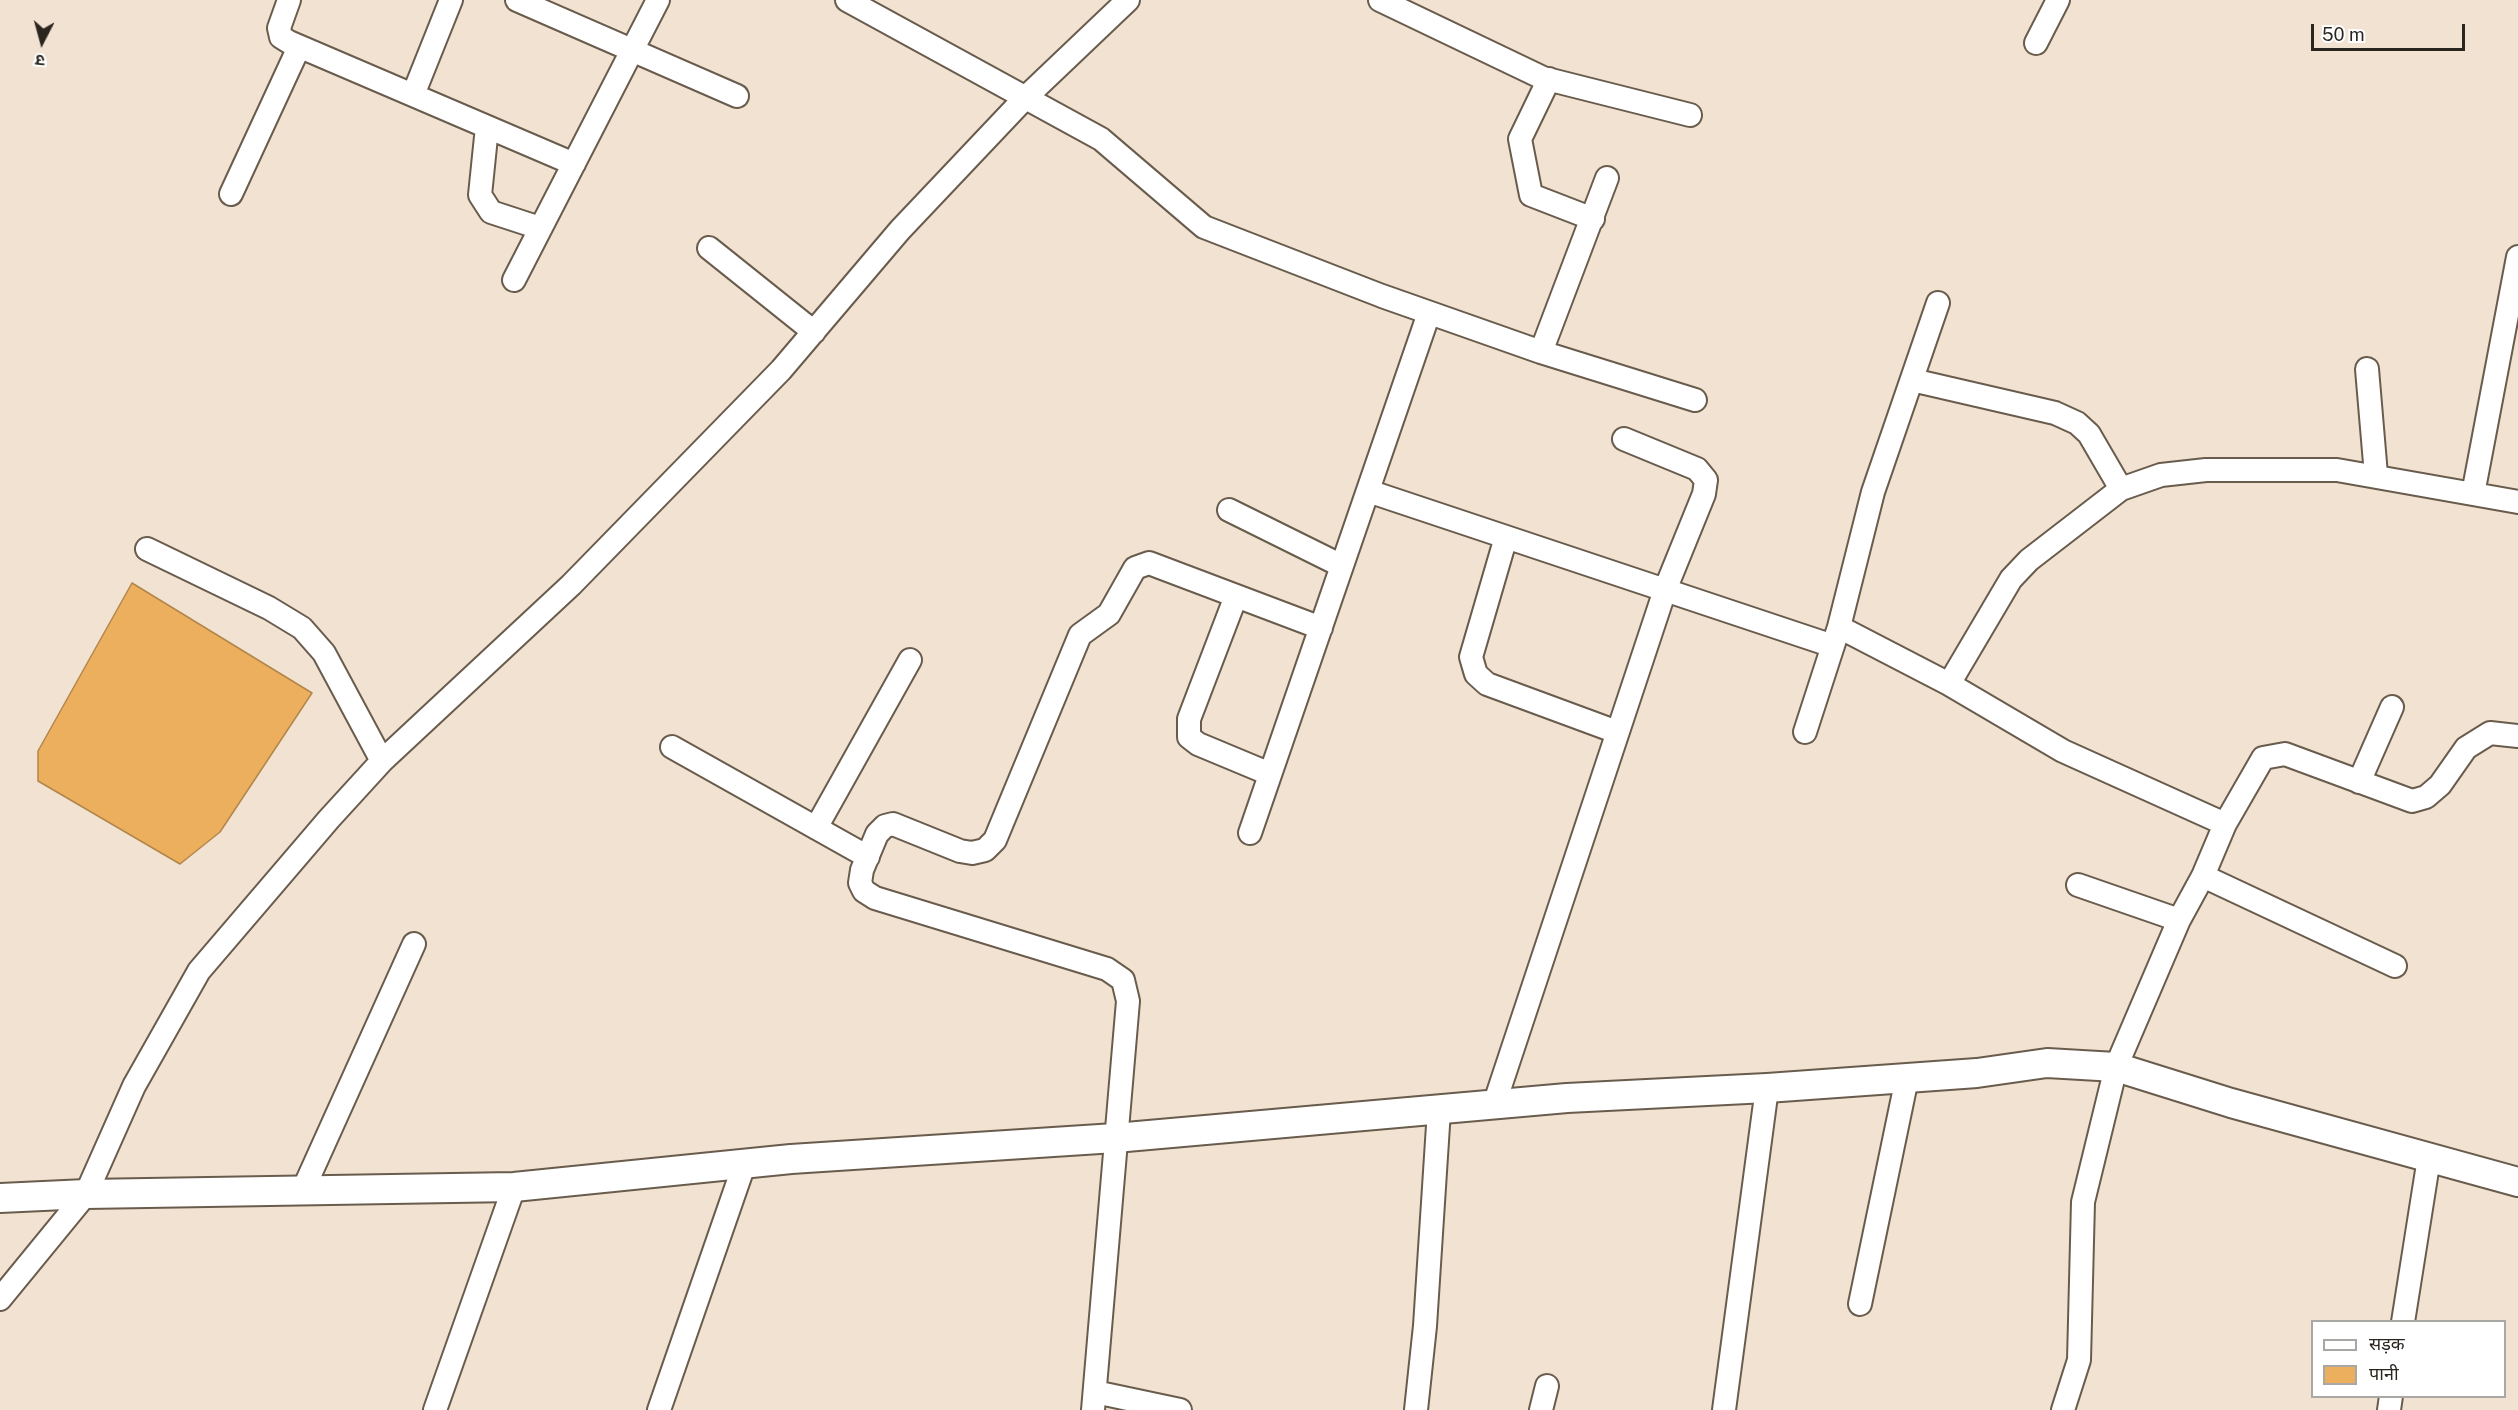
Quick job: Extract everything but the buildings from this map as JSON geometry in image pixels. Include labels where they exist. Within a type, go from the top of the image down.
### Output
[{"type":"main road","points":[[0,1198],[86,1194],[514,1187],[791,1160],[1115,1138],[1567,1098],[1767,1088],[1977,1073],[2047,1063],[2116,1067],[2231,1103],[2518,1182]]},
{"type":"street","points":[[289,0],[279,28],[282,37],[298,47],[574,164]]},
{"type":"street","points":[[413,95],[451,0]]},
{"type":"street","points":[[516,0],[737,96]]},
{"type":"street","points":[[514,280],[658,0]]},
{"type":"street","points":[[847,0],[1024,99],[1101,139],[1204,227],[1429,313],[1541,352],[1695,400]]},
{"type":"street","points":[[0,1299],[86,1194],[134,1086],[200,972],[329,819],[382,761],[571,585],[782,370],[900,230],[1024,99],[1128,0]]},
{"type":"street","points":[[1380,0],[1549,79],[1690,115]]},
{"type":"street","points":[[2036,43],[2052,2]]},
{"type":"street","points":[[231,194],[298,47]]},
{"type":"street","points":[[1549,79],[1520,139],[1531,195],[1593,219]]},
{"type":"street","points":[[487,127],[480,195],[491,212],[540,228]]},
{"type":"street","points":[[1541,352],[1607,178]]},
{"type":"street","points":[[709,248],[814,332]]},
{"type":"street","points":[[2473,494],[2518,257]]},
{"type":"street","points":[[1805,732],[1836,636],[1873,492],[1938,303]]},
{"type":"street","points":[[1250,833],[1429,313]]},
{"type":"street","points":[[2367,369],[2376,475]]},
{"type":"street","points":[[1912,380],[2055,413],[2077,423],[2089,434],[2121,489]]},
{"type":"street","points":[[1494,1105],[1665,590],[1704,494],[1706,480],[1697,469],[1624,439]]},
{"type":"street","points":[[1949,684],[2011,579],[2054,539],[2121,489],[2161,475],[2206,470],[2337,470],[2376,475],[2518,502]]},
{"type":"street","points":[[1368,491],[1665,590],[1836,636],[1949,684],[2063,751],[2225,824]]},
{"type":"street","points":[[1229,510],[1342,566]]},
{"type":"street","points":[[1506,537],[1471,657],[1476,674],[1487,684],[1617,732]]},
{"type":"street","points":[[147,549],[269,608],[302,628],[324,653],[382,761]]},
{"type":"street","points":[[1180,1410],[1094,1401],[1128,1001],[1124,980],[1107,969],[875,898],[864,891],[860,883],[877,834],[885,826],[893,824],[960,851],[972,853],[985,850],[995,840],[1080,635],[1109,614],[1135,568],[1149,563],[1321,628]]},
{"type":"street","points":[[1236,596],[1189,719],[1190,737],[1198,744],[1270,774]]},
{"type":"street","points":[[816,828],[910,660]]},
{"type":"street","points":[[2359,782],[2392,707]]},
{"type":"street","points":[[2063,1410],[2079,1360],[2083,1202],[2116,1067],[2179,920],[2203,876],[2225,824],[2263,758],[2284,754],[2412,801],[2427,797],[2440,785],[2466,748],[2490,733],[2518,736]]},
{"type":"street","points":[[672,747],[868,856]]},
{"type":"street","points":[[2203,876],[2395,966]]},
{"type":"street","points":[[2078,885],[2179,920]]},
{"type":"street","points":[[303,1191],[414,944]]},
{"type":"street","points":[[1860,1304],[1907,1078]]},
{"type":"street","points":[[1724,1410],[1767,1088]]},
{"type":"street","points":[[1416,1410],[1425,1326],[1438,1110]]},
{"type":"street","points":[[2403,1320],[2429,1158]]},
{"type":"street","points":[[659,1410],[744,1165]]},
{"type":"street","points":[[435,1410],[514,1187]]},
{"type":"street","points":[[1541,1410],[1547,1386]]},
{"type":"water","points":[[132,583],[312,693],[220,832],[180,864],[38,781],[38,751]]}]
